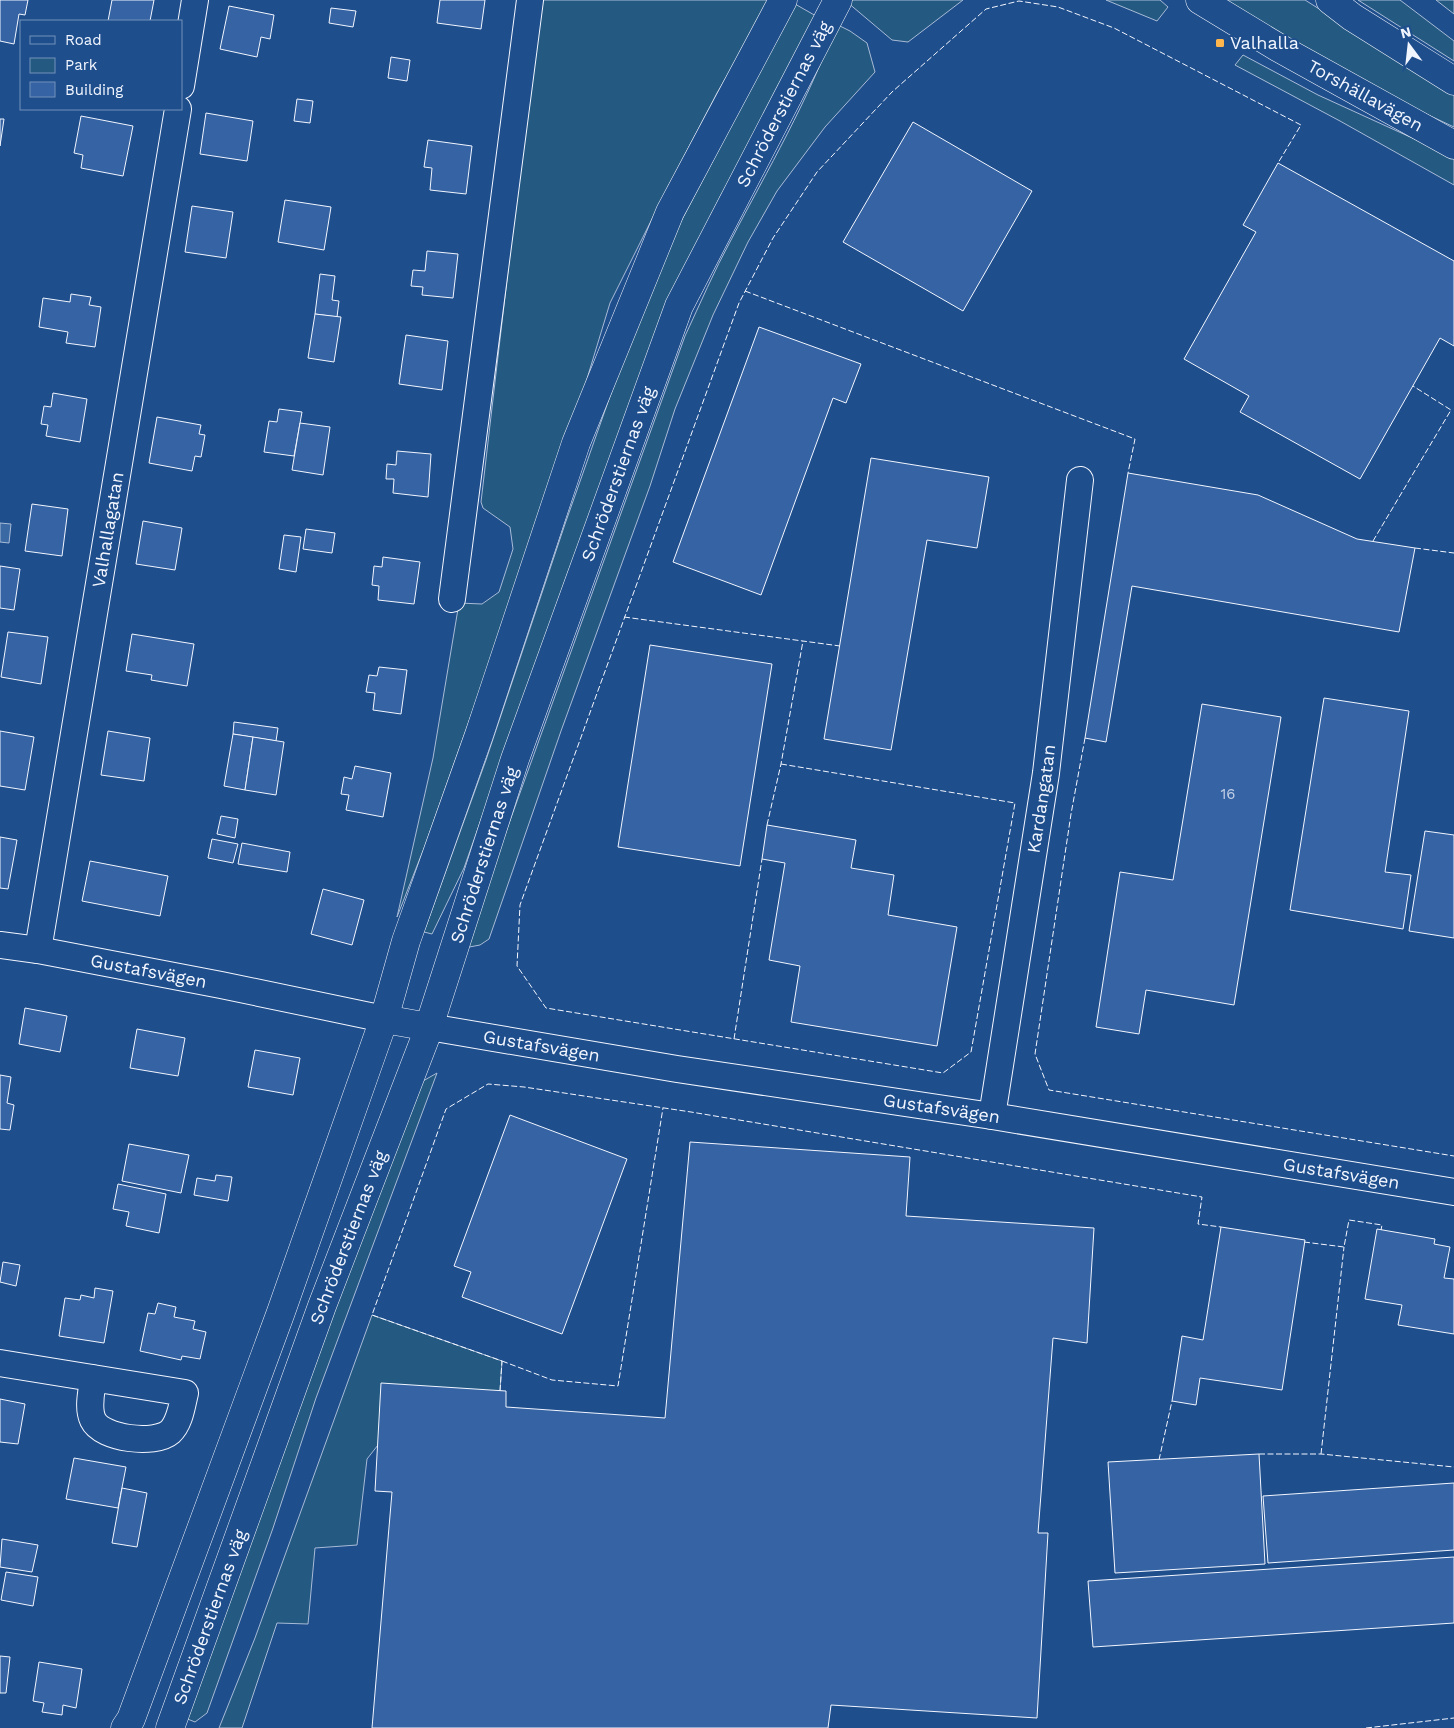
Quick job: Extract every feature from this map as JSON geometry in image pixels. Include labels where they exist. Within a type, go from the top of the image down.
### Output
[{"type":"street","points":[[182,80],[195,0]]},
{"type":"street","points":[[452,599],[530,0]]},
{"type":"street","name":"Schröderstiernas väg","points":[[125,1728],[131,1719],[274,1330],[384,1019],[406,940],[479,735],[576,443],[670,212],[783,0]]},
{"type":"street","name":"Schröderstiernas väg","points":[[170,1728],[322,1306],[429,1027],[515,759],[679,306],[838,0]]},
{"type":"street","name":"Torshällavägen","points":[[1200,0],[1279,48],[1454,145]]},
{"type":"street","points":[[1330,0],[1352,17],[1454,81]]},
{"type":"street","name":"Valhallagatan","points":[[38,950],[178,110]]},
{"type":"street","name":"Kardangatan","points":[[992,1116],[1046,773],[1080,480]]},
{"type":"street","name":"Gustafsvägen","points":[[0,945],[38,950],[221,985],[384,1019]]},
{"type":"street","points":[[384,1019],[429,1027]]},
{"type":"street","name":"Gustafsvägen","points":[[429,1027],[678,1069],[992,1116],[1454,1192]]},
{"type":"street","points":[[0,1363],[93,1378]]},
{"type":"green space","points":[[543,0],[771,0],[717,93],[610,303],[579,405],[502,628],[424,848],[397,917],[433,758],[459,603],[482,604],[499,592],[513,549],[510,527],[483,508],[481,502],[520,168]]},
{"type":"green space","points":[[848,0],[963,0],[908,42],[892,40],[847,2]]},
{"type":"green space","points":[[1106,0],[1160,0],[1168,7],[1157,21]]},
{"type":"green space","points":[[1225,0],[1305,0],[1454,94],[1454,127],[1347,77]]},
{"type":"green space","points":[[1358,0],[1400,0],[1454,41],[1454,61]]},
{"type":"green space","points":[[1436,0],[1454,0],[1454,14]]},
{"type":"green space","points":[[795,4],[816,16],[775,101],[721,195],[675,287],[612,461],[568,572],[464,868],[432,934],[424,932],[486,760],[565,524],[656,269]]},
{"type":"green space","points":[[836,24],[867,43],[875,72],[825,127],[777,191],[748,242],[713,315],[675,409],[650,486],[561,731],[489,939],[480,945],[464,948],[685,336],[719,264],[801,107]]},
{"type":"green space","points":[[1243,55],[1318,95],[1454,157],[1454,185],[1235,65]]},
{"type":"green space","points":[[437,1073],[316,1398],[273,1528],[207,1713],[195,1722],[185,1718],[409,1096],[423,1081]]},
{"type":"green space","points":[[372,1315],[502,1361],[500,1391],[378,1445],[367,1459],[357,1545],[315,1548],[308,1624],[277,1623],[242,1728],[219,1728],[255,1638]]},
{"type":"shaded area","points":[[0,523],[11,524],[9,543],[0,542]]},
{"type":"building","points":[[0,0],[28,0],[25,15],[19,14],[14,44],[0,41]]},
{"type":"building","points":[[112,0],[154,0],[150,20],[108,20]]},
{"type":"building","points":[[440,0],[485,0],[481,29],[437,23]]},
{"type":"building","points":[[229,6],[274,15],[270,39],[261,37],[257,57],[220,49]]},
{"type":"building","points":[[331,8],[356,11],[353,27],[329,23]]},
{"type":"building","points":[[391,57],[410,60],[407,81],[388,78]]},
{"type":"building","points":[[297,99],[313,101],[310,123],[294,121]]},
{"type":"building","points":[[206,113],[253,121],[247,161],[200,154]]},
{"type":"building","points":[[81,116],[133,126],[123,176],[81,168],[83,155],[74,153]]},
{"type":"building","points":[[0,119],[4,119],[0,146]]},
{"type":"building","points":[[913,122],[1032,191],[963,311],[843,242]]},
{"type":"building","points":[[428,140],[472,146],[466,194],[430,190],[432,168],[424,167]]},
{"type":"building","points":[[1278,163],[1454,261],[1454,346],[1440,338],[1360,479],[1240,412],[1249,396],[1184,359],[1256,232],[1243,225]]},
{"type":"building","points":[[285,200],[331,207],[324,250],[278,242]]},
{"type":"building","points":[[192,206],[233,212],[226,258],[185,252]]},
{"type":"building","points":[[427,251],[458,254],[453,298],[422,295],[423,287],[411,286],[413,270],[425,271]]},
{"type":"building","points":[[320,274],[335,276],[332,300],[339,301],[337,317],[315,314]]},
{"type":"building","points":[[71,294],[91,297],[89,305],[101,307],[95,347],[66,343],[68,332],[39,327],[43,298],[70,302]]},
{"type":"building","points":[[315,314],[341,317],[334,362],[308,358]]},
{"type":"building","points":[[759,327],[861,364],[846,403],[833,398],[761,595],[673,562]]},
{"type":"building","points":[[406,335],[448,341],[442,390],[399,384]]},
{"type":"building","points":[[53,393],[87,399],[80,442],[46,436],[48,425],[41,424],[44,406],[51,407]]},
{"type":"building","points":[[279,409],[302,412],[294,456],[264,452],[269,421],[277,422]]},
{"type":"building","points":[[157,417],[201,425],[199,434],[205,435],[201,457],[195,456],[192,471],[149,463]]},
{"type":"building","points":[[300,423],[330,427],[323,475],[292,470]]},
{"type":"building","points":[[397,451],[431,454],[428,497],[393,493],[394,479],[386,479],[387,464],[396,465]]},
{"type":"building","points":[[871,458],[989,477],[977,548],[927,540],[891,750],[824,739]]},
{"type":"building","points":[[1128,473],[1258,495],[1357,539],[1415,548],[1399,632],[1132,586],[1106,742],[1085,738]]},
{"type":"building","points":[[32,504],[68,509],[62,556],[25,551]]},
{"type":"building","points":[[143,521],[182,528],[175,570],[136,564]]},
{"type":"building","points":[[306,529],[335,533],[332,553],[303,549]]},
{"type":"building","points":[[284,535],[301,537],[296,572],[279,569]]},
{"type":"building","points":[[383,557],[420,562],[414,604],[378,600],[379,586],[372,585],[374,566],[382,567]]},
{"type":"building","points":[[0,566],[20,569],[14,610],[0,608]]},
{"type":"building","points":[[8,632],[48,637],[41,684],[1,677]]},
{"type":"building","points":[[132,634],[194,644],[187,686],[151,680],[152,675],[126,671]]},
{"type":"building","points":[[650,645],[772,664],[740,866],[618,847]]},
{"type":"building","points":[[379,667],[407,670],[401,714],[373,710],[375,693],[366,692],[369,675],[377,676]]},
{"type":"building","points":[[1324,698],[1409,711],[1385,872],[1411,875],[1403,929],[1290,910]]},
{"type":"building","points":[[1202,704],[1281,717],[1234,1005],[1146,990],[1139,1034],[1096,1027],[1120,872],[1173,880]]},
{"type":"building","points":[[234,722],[278,728],[276,741],[233,734]]},
{"type":"building","points":[[0,731],[34,737],[25,790],[0,786]]},
{"type":"building","points":[[108,731],[150,738],[144,781],[101,775]]},
{"type":"building","points":[[233,734],[253,737],[245,790],[224,786]]},
{"type":"building","points":[[253,737],[284,742],[276,795],[245,790]]},
{"type":"building","points":[[355,766],[391,773],[383,817],[346,810],[349,795],[341,794],[344,777],[352,779]]},
{"type":"building","points":[[221,816],[238,819],[235,838],[217,834]]},
{"type":"building","points":[[767,825],[856,840],[851,868],[894,875],[888,915],[957,927],[937,1046],[791,1022],[800,966],[769,960],[785,863],[762,859]]},
{"type":"building","points":[[1425,831],[1454,835],[1454,938],[1409,931]]},
{"type":"building","points":[[0,837],[17,840],[8,889],[0,888]]},
{"type":"building","points":[[212,839],[238,844],[233,863],[208,858]]},
{"type":"building","points":[[242,843],[290,852],[287,872],[238,864]]},
{"type":"building","points":[[90,861],[168,876],[160,916],[82,901]]},
{"type":"building","points":[[323,889],[364,900],[352,945],[311,934]]},
{"type":"building","points":[[25,1008],[67,1016],[60,1052],[19,1044]]},
{"type":"building","points":[[137,1029],[185,1038],[178,1076],[130,1068]]},
{"type":"building","points":[[255,1050],[300,1058],[293,1095],[248,1087]]},
{"type":"building","points":[[0,1075],[11,1077],[7,1103],[14,1105],[10,1130],[0,1129]]},
{"type":"building","points":[[510,1115],[627,1159],[562,1334],[462,1297],[471,1272],[454,1266]]},
{"type":"building","points":[[690,1142],[910,1157],[906,1216],[1094,1228],[1087,1343],[1053,1338],[1038,1533],[1048,1533],[1037,1718],[831,1705],[828,1728],[372,1728],[392,1492],[375,1491],[381,1383],[506,1391],[506,1407],[665,1418]]},
{"type":"building","points":[[129,1144],[189,1155],[181,1193],[122,1181]]},
{"type":"building","points":[[216,1175],[232,1177],[228,1201],[194,1195],[197,1178],[215,1181]]},
{"type":"building","points":[[118,1184],[166,1194],[159,1233],[126,1226],[129,1212],[113,1209]]},
{"type":"building","points":[[1221,1227],[1305,1240],[1282,1390],[1200,1378],[1196,1405],[1172,1401],[1182,1336],[1203,1340]]},
{"type":"building","points":[[1377,1229],[1435,1239],[1434,1244],[1450,1247],[1444,1278],[1454,1279],[1454,1334],[1398,1325],[1402,1305],[1365,1299]]},
{"type":"building","points":[[3,1262],[20,1265],[16,1286],[0,1282]]},
{"type":"building","points":[[95,1288],[113,1291],[104,1343],[59,1336],[65,1298],[80,1300],[81,1295],[94,1298]]},
{"type":"building","points":[[158,1303],[176,1307],[174,1317],[195,1321],[193,1329],[206,1332],[200,1359],[182,1356],[181,1360],[140,1351],[148,1313],[155,1314]]},
{"type":"building","points":[[0,1399],[25,1404],[18,1444],[0,1442]]},
{"type":"building","points":[[1259,1454],[1265,1564],[1115,1573],[1108,1462]]},
{"type":"building","points":[[74,1458],[126,1467],[118,1508],[66,1499]]},
{"type":"building","points":[[1454,1483],[1454,1550],[1268,1563],[1263,1496]]},
{"type":"building","points":[[122,1488],[147,1493],[137,1547],[112,1543]]},
{"type":"building","points":[[2,1539],[38,1545],[32,1572],[0,1567]]},
{"type":"building","points":[[1454,1557],[1454,1623],[1093,1647],[1088,1581]]},
{"type":"building","points":[[6,1572],[38,1577],[33,1606],[1,1600]]},
{"type":"building","points":[[0,1656],[10,1657],[6,1693],[0,1693]]},
{"type":"building","points":[[39,1662],[82,1669],[76,1708],[63,1705],[62,1715],[42,1712],[44,1703],[33,1701]]},
{"type":"fence","points":[[781,764],[1015,803],[971,1052],[943,1073],[546,1008],[517,966],[520,905],[739,303],[773,238],[817,172],[892,92],[986,9],[1019,1],[1058,7],[1114,28],[1301,125],[1278,163]]},
{"type":"fence","points":[[745,291],[1135,439],[1128,473]]},
{"type":"fence","points":[[1373,541],[1451,410],[1413,386]]},
{"type":"fence","points":[[1415,548],[1454,553]]},
{"type":"fence","points":[[624,617],[840,646]]},
{"type":"fence","points":[[767,825],[781,764],[803,641]]},
{"type":"fence","points":[[1085,738],[1071,814],[1035,1054],[1049,1090],[1454,1156]]},
{"type":"fence","points":[[734,1039],[762,859]]},
{"type":"fence","points":[[500,1391],[502,1361],[372,1315],[446,1109],[488,1084],[524,1087],[691,1112],[1202,1197],[1198,1224],[1221,1227]]},
{"type":"fence","points":[[502,1361],[552,1380],[618,1386],[663,1108]]},
{"type":"fence","points":[[1304,1242],[1344,1247],[1349,1220],[1382,1225],[1381,1230]]},
{"type":"fence","points":[[1321,1454],[1344,1247]]},
{"type":"fence","points":[[1159,1460],[1172,1401]]},
{"type":"fence","points":[[1259,1454],[1321,1454],[1454,1467]]},
{"type":"fence","points":[[1366,1728],[1454,1718]]},
{"type":"place","name":"Valhalla","points":[[1220,43]]}]
